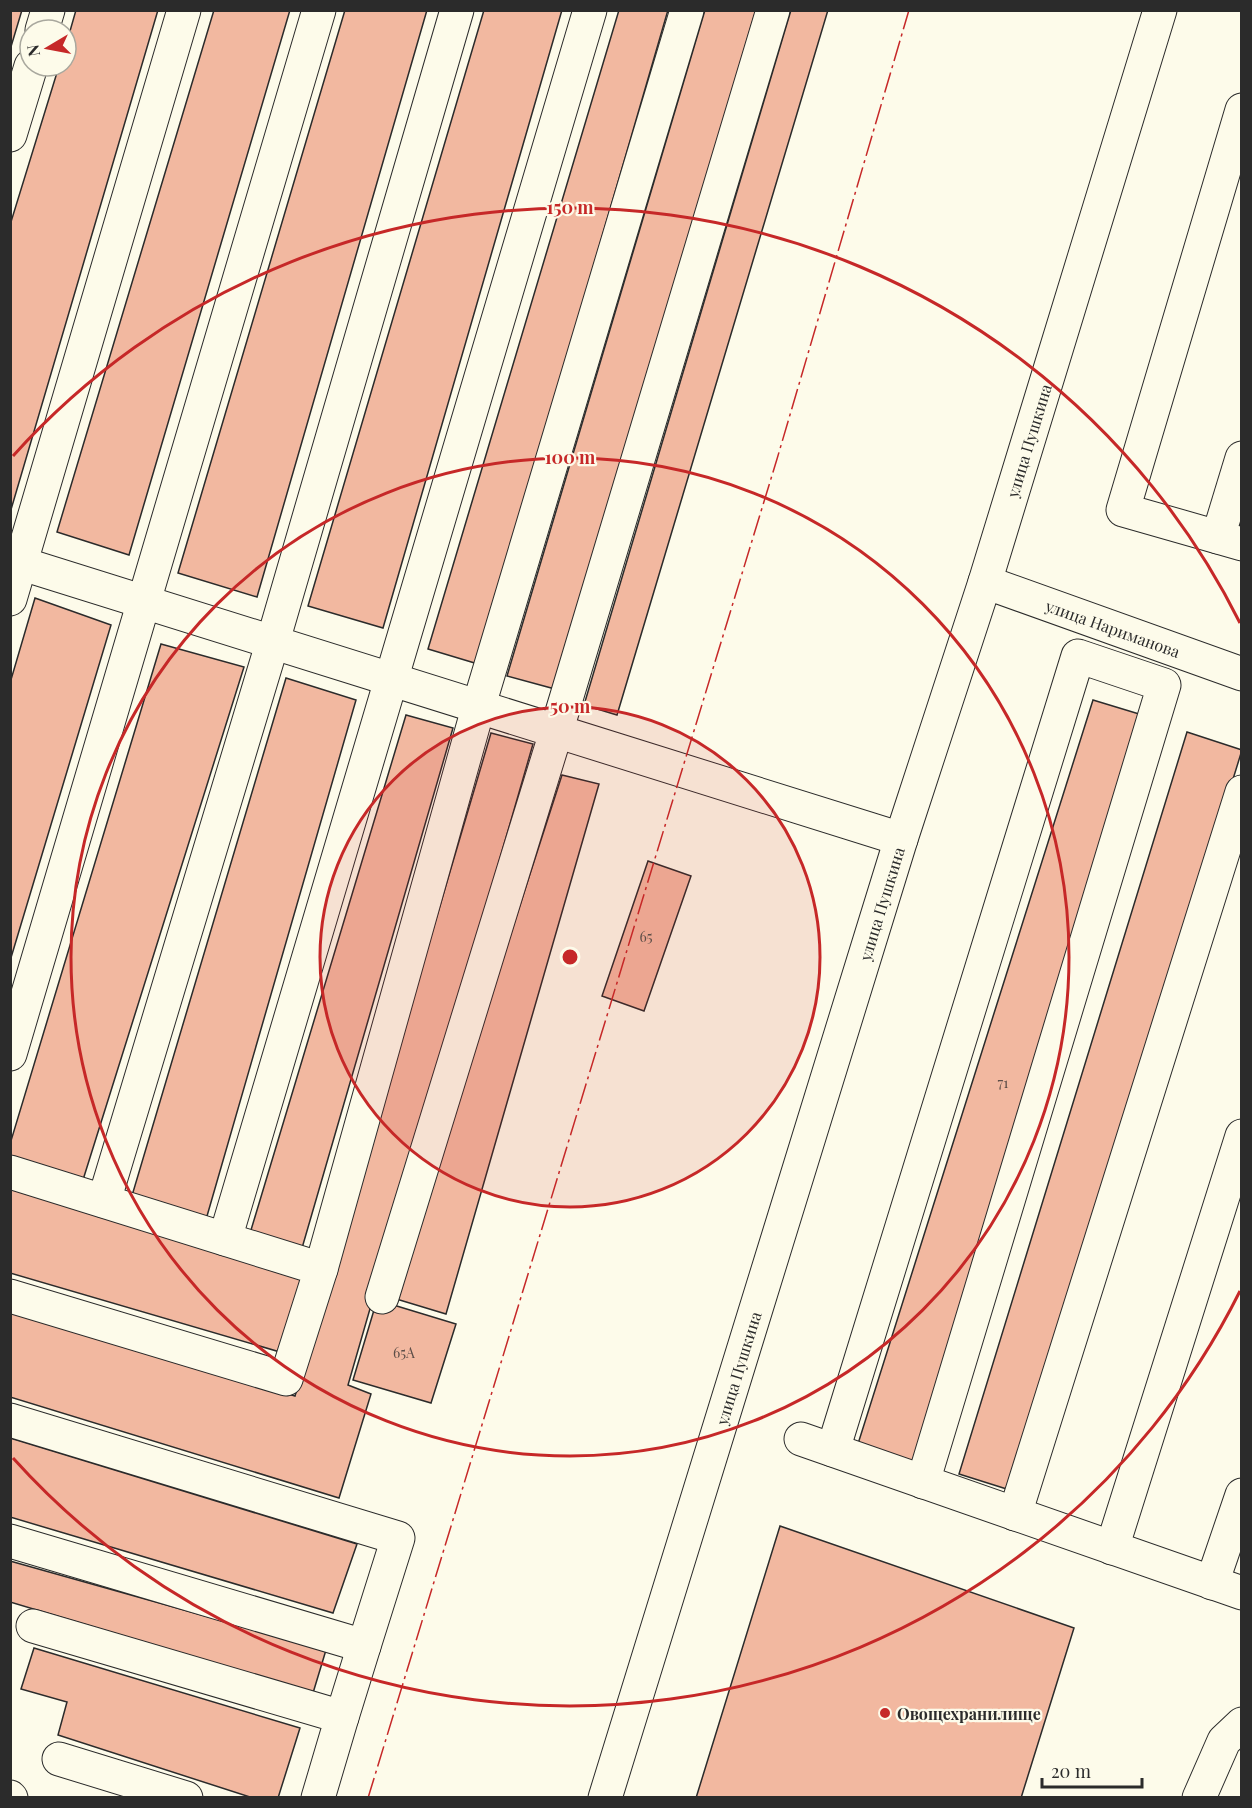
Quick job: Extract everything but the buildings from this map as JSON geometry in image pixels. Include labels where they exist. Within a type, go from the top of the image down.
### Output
[{"type":"main road","points":[[10,598],[16,561],[184,10]]},
{"type":"main road","points":[[10,1054],[146,602],[319,10]]},
{"type":"main road","points":[[104,1201],[273,641],[457,10]]},
{"type":"main road","points":[[225,1239],[590,10]]},
{"type":"main road","points":[[10,1296],[286,1379],[321,1269],[479,705],[687,10]]},
{"type":"main road","points":[[382,1297],[557,729],[772,10]]},
{"type":"main road","name":"улица Пушкина","points":[[605,1797],[901,839],[985,582],[1160,10]]},
{"type":"main road","points":[[10,135],[27,78]]},
{"type":"main road","points":[[1242,110],[1124,510],[1230,541],[1242,458]]},
{"type":"main road","points":[[16,561],[557,729],[901,839]]},
{"type":"main road","name":"улица Нариманова","points":[[985,582],[1242,674]]},
{"type":"main road","points":[[832,1450],[1078,656],[1164,685],[923,1482]]},
{"type":"main road","points":[[1015,1514],[1242,792]]},
{"type":"main road","points":[[1112,1548],[1242,1136]]},
{"type":"main road","points":[[10,1172],[321,1269]]},
{"type":"main road","points":[[10,1420],[398,1538],[318,1797]]},
{"type":"main road","points":[[801,1439],[1227,1588],[1242,1496]]},
{"type":"main road","points":[[10,1541],[364,1646]]},
{"type":"main road","points":[[33,1626],[342,1717]]},
{"type":"main road","points":[[1199,1797],[1224,1741],[1242,1724]]},
{"type":"main road","points":[[59,1759],[186,1797]]},
{"type":"power","points":[[368,1798],[777,459],[909,10]]},
{"type":"place","name":"Овощехранилище","points":[[885,1713]]}]
